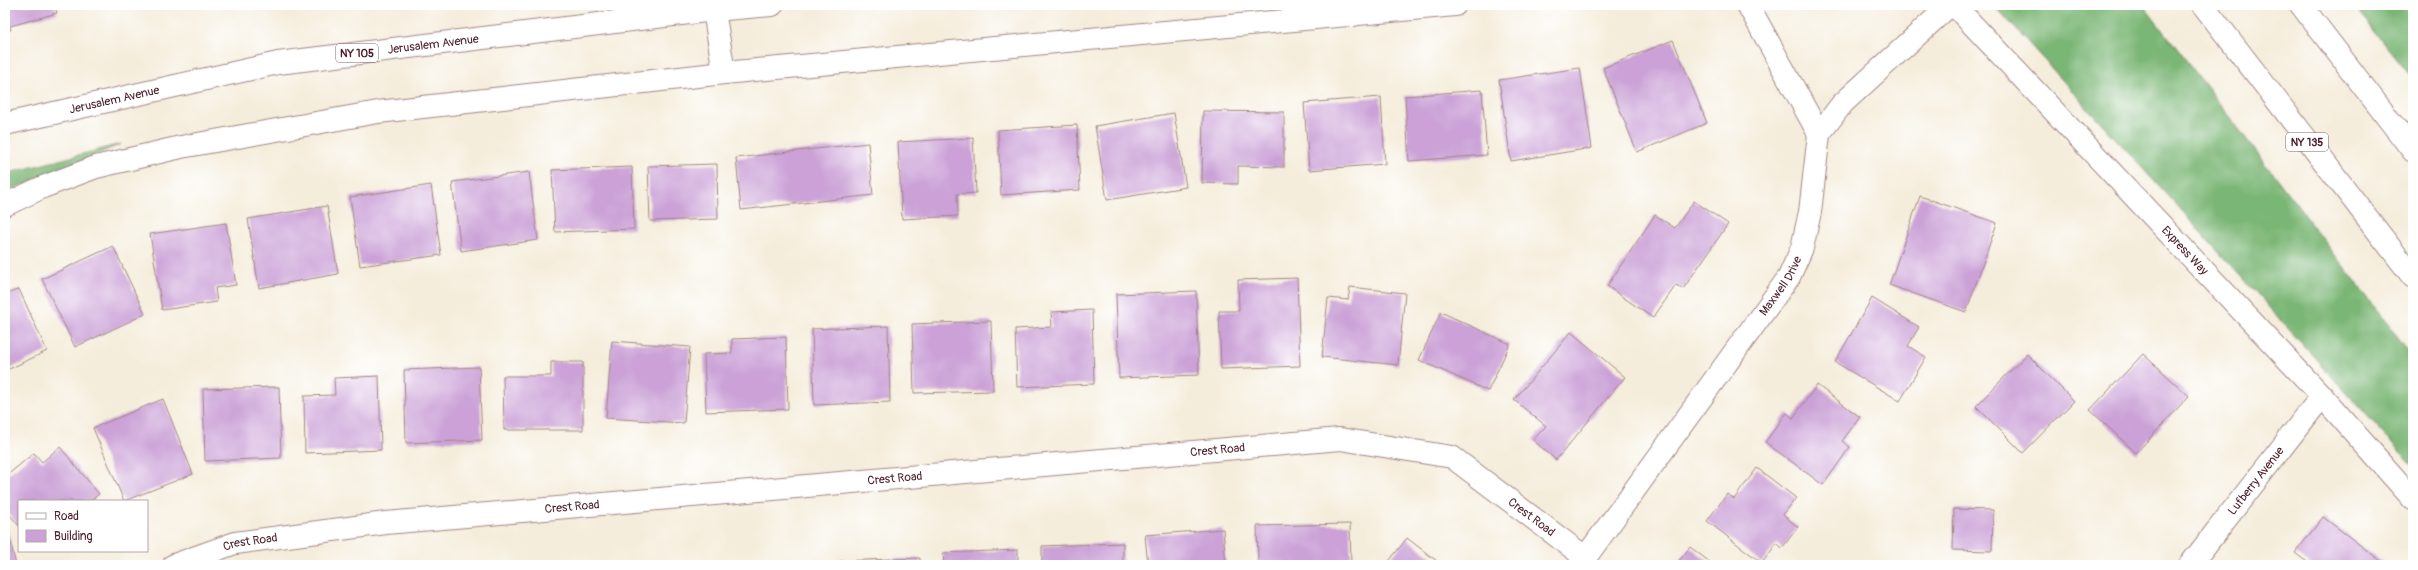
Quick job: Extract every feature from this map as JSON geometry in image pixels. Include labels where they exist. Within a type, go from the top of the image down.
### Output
[{"type":"main road","name":"Jerusalem Avenue","points":[[5,124],[278,63],[714,10],[772,5]]},
{"type":"main road","points":[[5,205],[43,187],[96,167],[188,145],[378,112],[724,73],[1353,10],[1455,5]]},
{"type":"main road","points":[[1748,5],[1819,134],[1842,104],[1950,5]]},
{"type":"main road","name":"Express Way","points":[[1954,5],[2322,396],[2413,499]]},
{"type":"main road","name":"NY 135","points":[[2203,5],[2413,278]]},
{"type":"main road","points":[[2300,5],[2413,151]]},
{"type":"main road","points":[[714,10],[724,73]]},
{"type":"main road","name":"Maxwell Drive","points":[[1583,561],[1789,277],[1802,248],[1810,212],[1819,134]]},
{"type":"main road","name":"Lufberry Avenue","points":[[2190,565],[2322,396]]},
{"type":"main road","name":"Crest Road","points":[[174,565],[235,544],[386,523],[1340,439],[1452,458],[1583,561]]},
{"type":"green space","points":[[1994,5],[2144,5],[2413,357],[2413,466]]},
{"type":"green space","points":[[2353,5],[2413,5],[2413,79]]},
{"type":"green space","points":[[121,144],[5,192],[5,174]]},
{"type":"building","points":[[5,5],[55,5],[57,13],[10,26],[11,30],[5,31]]},
{"type":"building","points":[[1673,40],[1707,123],[1637,152],[1603,68]]},
{"type":"building","points":[[1580,68],[1592,148],[1511,161],[1499,80]]},
{"type":"building","points":[[1482,90],[1487,155],[1409,161],[1405,96]]},
{"type":"building","points":[[1381,97],[1385,164],[1309,170],[1304,103]]},
{"type":"building","points":[[1203,111],[1284,112],[1284,167],[1238,166],[1238,184],[1202,183]]},
{"type":"building","points":[[1174,113],[1186,187],[1107,200],[1095,126]]},
{"type":"building","points":[[1077,125],[1080,190],[1001,195],[998,130]]},
{"type":"building","points":[[973,138],[976,193],[957,194],[958,216],[902,219],[898,142]]},
{"type":"building","points":[[868,143],[873,195],[741,210],[736,158]]},
{"type":"building","points":[[717,164],[718,219],[650,221],[648,166]]},
{"type":"building","points":[[632,167],[634,229],[555,232],[552,170]]},
{"type":"building","points":[[529,172],[538,240],[461,251],[452,182]]},
{"type":"building","points":[[431,185],[441,255],[360,266],[350,197]]},
{"type":"building","points":[[1920,196],[1997,223],[1966,312],[1889,285]]},
{"type":"building","points":[[1694,201],[1728,224],[1683,289],[1676,285],[1653,318],[1607,286],[1655,215],[1675,228]]},
{"type":"building","points":[[327,206],[338,274],[259,288],[248,219]]},
{"type":"building","points":[[226,223],[236,285],[215,288],[217,302],[162,310],[150,234]]},
{"type":"building","points":[[113,246],[145,314],[75,347],[42,279]]},
{"type":"building","points":[[1297,278],[1300,366],[1221,369],[1219,311],[1239,311],[1238,280]]},
{"type":"building","points":[[1350,287],[1405,293],[1398,365],[1322,357],[1328,298],[1348,300]]},
{"type":"building","points":[[19,289],[47,351],[5,371],[5,295]]},
{"type":"building","points":[[1196,291],[1199,375],[1119,378],[1116,294]]},
{"type":"building","points":[[1872,298],[1919,327],[1908,346],[1926,357],[1900,401],[1835,362]]},
{"type":"building","points":[[1092,310],[1094,384],[1017,387],[1015,329],[1052,327],[1051,312]]},
{"type":"building","points":[[1441,312],[1510,344],[1488,391],[1419,360]]},
{"type":"building","points":[[991,321],[993,391],[914,393],[912,324]]},
{"type":"building","points":[[888,326],[890,402],[814,405],[812,329]]},
{"type":"building","points":[[1571,332],[1625,377],[1556,460],[1533,440],[1546,426],[1514,400]]},
{"type":"building","points":[[786,337],[788,409],[706,412],[704,354],[732,353],[732,339]]},
{"type":"building","points":[[612,341],[690,347],[684,423],[606,418]]},
{"type":"building","points":[[2027,354],[2074,401],[2023,453],[1976,406]]},
{"type":"building","points":[[2143,354],[2189,396],[2136,453],[2090,410]]},
{"type":"building","points":[[551,362],[583,362],[583,430],[504,430],[503,376],[551,376]]},
{"type":"building","points":[[479,367],[482,440],[406,443],[404,370]]},
{"type":"building","points":[[379,376],[381,450],[305,453],[304,396],[335,395],[334,378]]},
{"type":"building","points":[[1817,385],[1860,417],[1842,441],[1850,447],[1823,485],[1765,442],[1787,413],[1793,418]]},
{"type":"building","points":[[279,387],[281,458],[205,461],[203,389]]},
{"type":"building","points":[[163,399],[193,474],[124,500],[93,428]]},
{"type":"building","points":[[60,447],[99,494],[91,500],[18,500],[18,525],[5,509],[5,477],[34,453],[42,462]]},
{"type":"building","points":[[1757,468],[1796,498],[1783,515],[1798,527],[1782,548],[1777,543],[1762,563],[1707,521],[1727,494],[1734,499]]},
{"type":"building","points":[[1954,509],[1993,510],[1992,551],[1953,550]]},
{"type":"building","points":[[2323,517],[2385,564],[2311,565],[2295,553]]},
{"type":"building","points":[[6,523],[16,565],[5,565]]},
{"type":"building","points":[[1350,524],[1351,565],[1258,565],[1257,526]]},
{"type":"building","points":[[1223,529],[1226,565],[1148,565],[1145,535]]},
{"type":"building","points":[[1407,538],[1442,565],[1386,565]]},
{"type":"building","points":[[1123,543],[1123,565],[1042,565],[1042,546]]},
{"type":"building","points":[[1690,547],[1714,565],[1676,565]]},
{"type":"building","points":[[1018,550],[1018,565],[944,565],[943,553]]},
{"type":"building","points":[[920,558],[920,565],[839,565],[839,561]]}]
